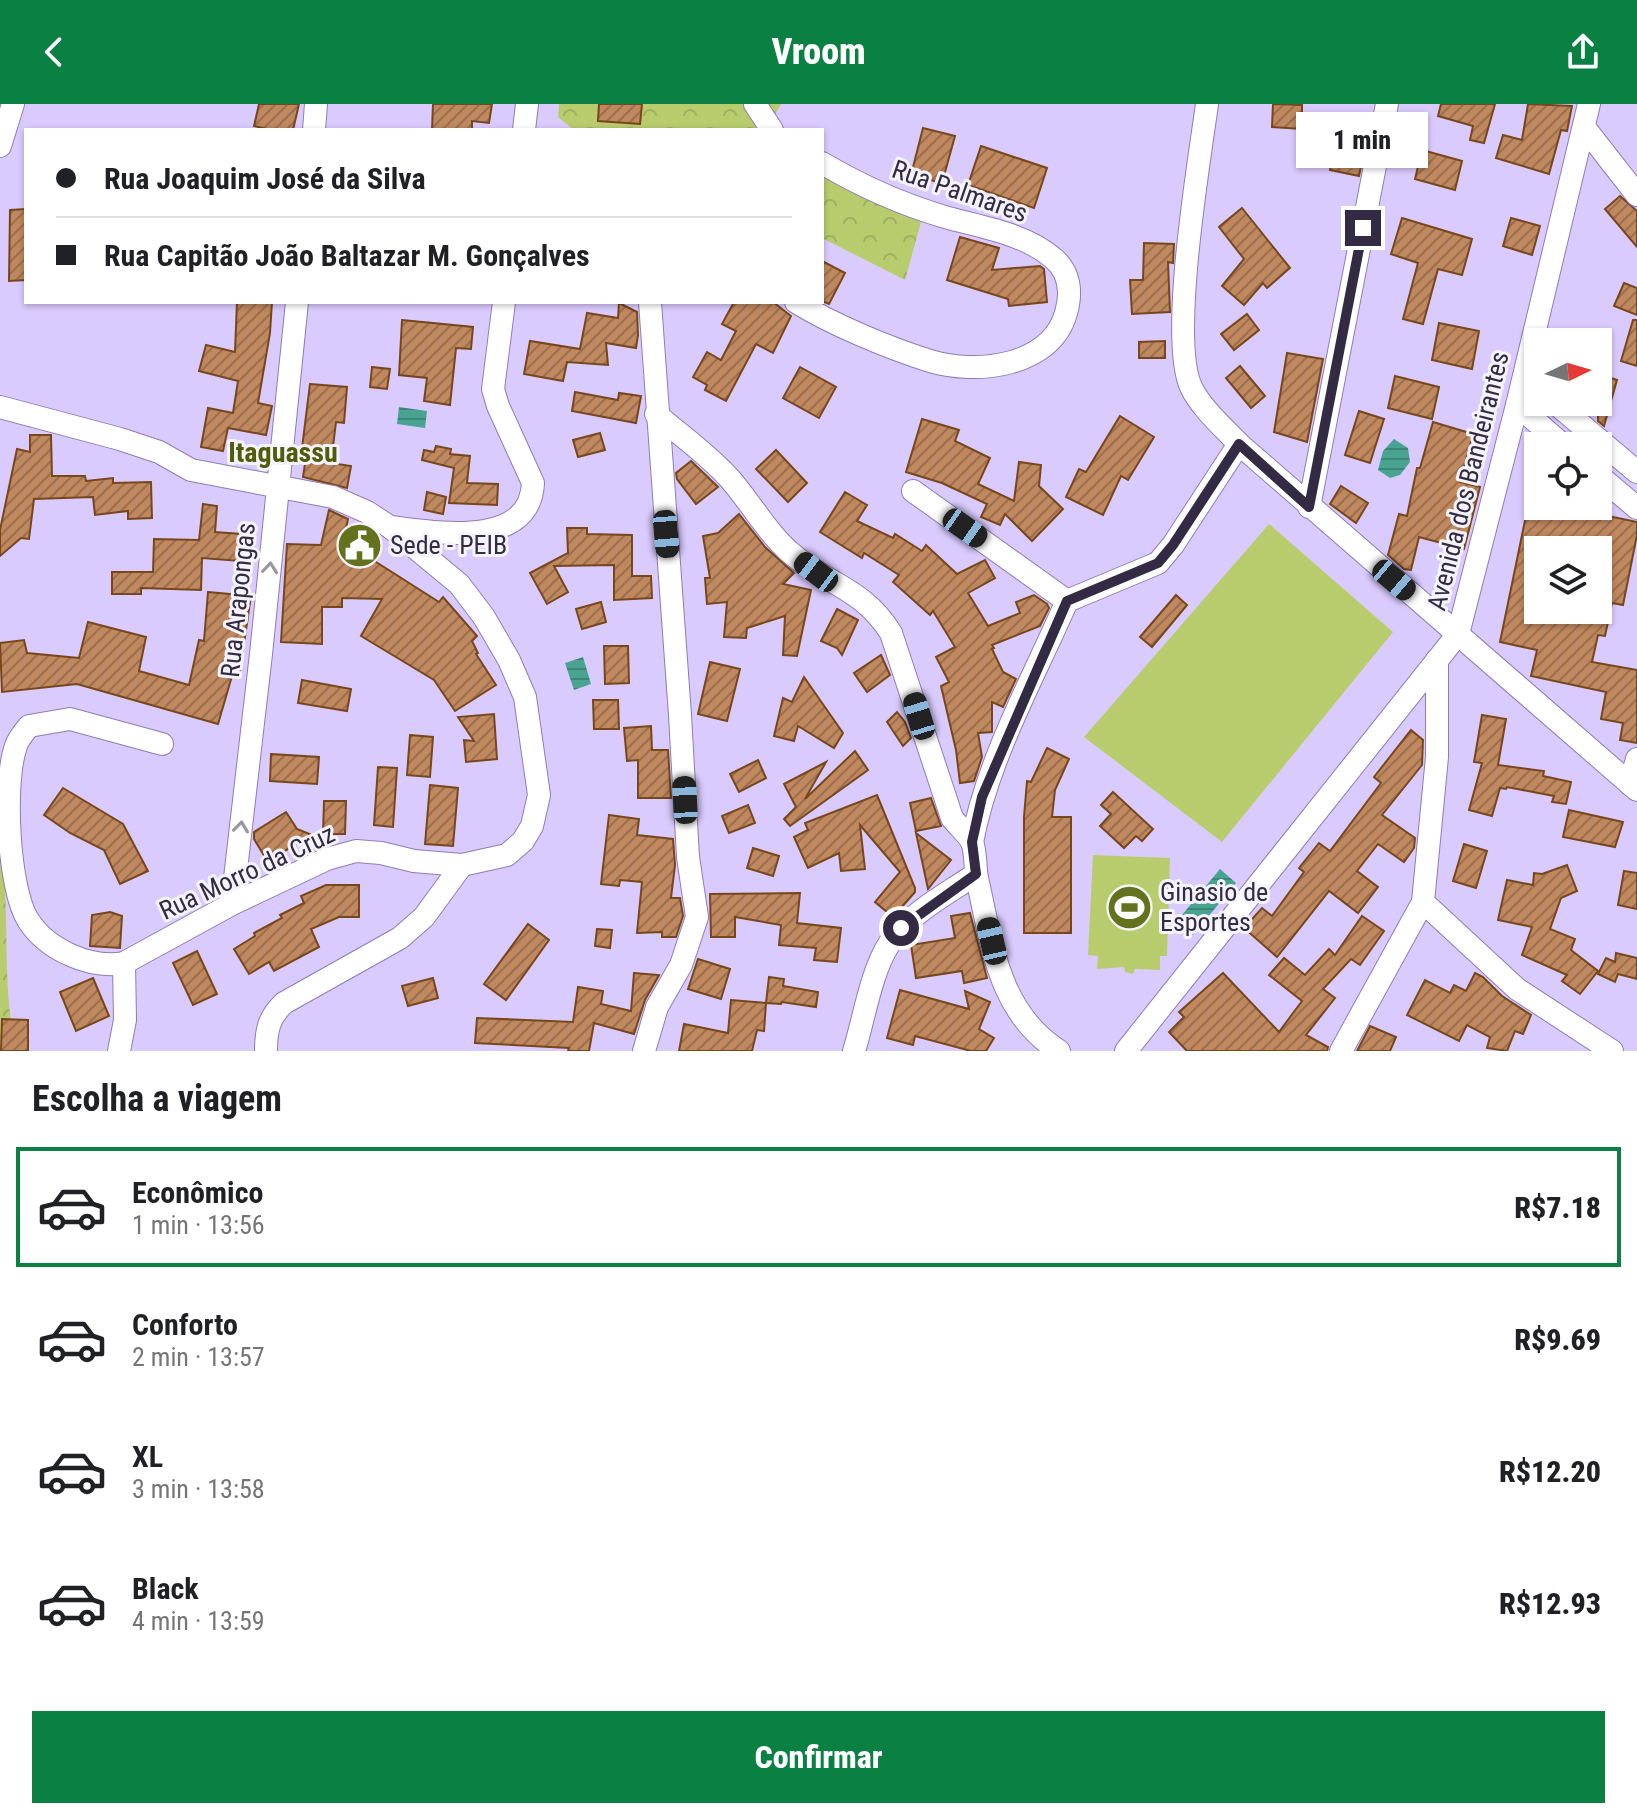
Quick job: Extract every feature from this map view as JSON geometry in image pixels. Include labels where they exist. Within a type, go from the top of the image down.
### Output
[{"type":"street","points":[[0,146],[13,104]]},
{"type":"street","points":[[314,128],[316,104]]},
{"type":"street","points":[[525,128],[527,104]]},
{"type":"street","points":[[755,104],[771,128]]},
{"type":"street","points":[[1207,104],[1187,281],[1184,351],[1192,387],[1239,444],[1634,787]]},
{"type":"street","points":[[1309,507],[1387,104]]},
{"type":"street","name":"Avenida dos Bandeirantes","points":[[1542,328],[1589,104]]},
{"type":"street","points":[[1584,127],[1637,195]]},
{"type":"street","name":"Rua Palmares","points":[[799,304],[815,314],[932,361],[961,366],[1004,364],[1027,357],[1046,346],[1063,323],[1070,299],[1066,272],[1051,256],[1002,232],[890,198],[824,164]]},
{"type":"street","name":"Rua Arapongas","points":[[232,904],[297,304]]},
{"type":"street","points":[[390,527],[453,534],[497,530],[524,512],[533,494],[533,483],[493,389],[504,304]]},
{"type":"street","points":[[644,1051],[657,1007],[681,965],[697,917],[688,857],[650,304]]},
{"type":"street","name":"Avenida dos Bandeirantes","points":[[1126,1051],[1458,634],[1517,405],[1524,394]]},
{"type":"street","points":[[1517,405],[1548,432]]},
{"type":"street","name":"Rua Morro da Cruz","points":[[0,407],[120,439],[159,452],[191,470],[333,497],[367,512],[459,584],[484,617],[509,660],[525,697],[539,795],[532,826],[523,841],[507,855],[462,865],[356,851],[327,859],[232,904],[124,963]]},
{"type":"street","points":[[656,414],[727,476],[790,552],[816,572],[863,598],[880,615],[896,646],[952,818],[972,842]]},
{"type":"street","points":[[1571,416],[1637,472]]},
{"type":"street","points":[[1059,1051],[1039,1038],[1019,1014],[1003,985],[976,874],[972,842],[978,811],[992,771],[1067,601],[1158,563],[1239,444]]},
{"type":"street","points":[[1612,487],[1637,508]]},
{"type":"street","points":[[913,491],[1067,601]]},
{"type":"street","points":[[1341,1051],[1423,902],[1437,757],[1437,660]]},
{"type":"street","points":[[119,1051],[125,1020],[124,963],[109,966],[94,964],[71,955],[45,938],[29,922],[21,906],[14,875],[10,826],[11,768],[16,743],[29,726],[58,719],[70,719],[162,744]]},
{"type":"street","points":[[1634,787],[1637,759]]},
{"type":"street","points":[[266,1051],[273,1013],[284,1003],[400,938],[424,917],[462,865]]},
{"type":"street","points":[[854,1051],[879,964],[888,945],[918,914],[976,874]]},
{"type":"street","points":[[1423,902],[1517,989],[1612,1051]]},
{"type":"green space","points":[[559,104],[781,104],[767,128],[572,128],[558,117]]},
{"type":"green space","points":[[824,173],[921,222],[905,280],[824,239]]},
{"type":"green space","points":[[1269,524],[1393,632],[1222,842],[1084,737]]},
{"type":"green space","points":[[0,845],[9,1001],[17,1051],[0,1051]]},
{"type":"green space","name":"Ginasio de Esportes","points":[[1093,855],[1170,858],[1167,956],[1160,956],[1160,970],[1135,969],[1133,974],[1125,972],[1124,967],[1097,969],[1098,956],[1088,955]]},
{"type":"shaded area","points":[[399,407],[427,411],[425,428],[397,424]]},
{"type":"shaded area","points":[[1394,439],[1408,448],[1410,462],[1400,475],[1390,478],[1378,470],[1383,451]]},
{"type":"shaded area","points":[[583,657],[591,684],[574,690],[565,663]]},
{"type":"shaded area","points":[[1220,869],[1236,883],[1193,935],[1177,921]]},
{"type":"building","points":[[259,104],[299,104],[293,128],[254,126]]},
{"type":"building","points":[[433,104],[492,104],[489,123],[472,121],[472,128],[432,128]]},
{"type":"building","points":[[599,104],[642,104],[640,124],[598,121]]},
{"type":"building","points":[[1273,104],[1302,105],[1302,129],[1272,127]]},
{"type":"building","points":[[1441,104],[1495,104],[1484,143],[1470,140],[1473,126],[1438,116]]},
{"type":"building","points":[[1528,104],[1572,106],[1567,131],[1561,130],[1549,174],[1496,158],[1503,135],[1522,140]]},
{"type":"building","points":[[1310,124],[1367,136],[1359,176],[1330,170],[1331,165],[1305,161]]},
{"type":"building","points":[[923,128],[955,136],[942,183],[911,175]]},
{"type":"building","points":[[981,146],[1047,168],[1034,208],[968,185]]},
{"type":"building","points":[[1422,150],[1462,161],[1455,190],[1415,179]]},
{"type":"building","points":[[1620,196],[1637,211],[1637,247],[1605,209]]},
{"type":"building","points":[[1242,208],[1290,268],[1267,288],[1263,283],[1244,305],[1222,286],[1244,259],[1219,227]]},
{"type":"building","points":[[24,209],[24,280],[9,281],[10,210]]},
{"type":"building","points":[[1402,218],[1472,239],[1462,275],[1438,269],[1423,324],[1403,319],[1418,263],[1391,254]]},
{"type":"building","points":[[1511,218],[1540,226],[1532,255],[1503,246]]},
{"type":"building","points":[[960,237],[999,248],[992,270],[1040,266],[1044,269],[1047,302],[1009,306],[1008,299],[947,280]]},
{"type":"building","points":[[1144,243],[1174,244],[1173,263],[1168,262],[1170,312],[1132,314],[1130,280],[1143,280]]},
{"type":"building","points":[[824,262],[845,273],[829,304],[824,302]]},
{"type":"building","points":[[1624,283],[1637,288],[1637,315],[1614,306]]},
{"type":"building","points":[[237,304],[272,304],[258,403],[272,406],[266,435],[228,428],[223,451],[201,447],[208,408],[233,413],[238,381],[199,371],[206,345],[235,352]]},
{"type":"building","points":[[619,304],[637,312],[636,348],[606,343],[608,365],[567,362],[563,381],[524,374],[530,341],[580,349],[587,313],[618,318]]},
{"type":"building","points":[[733,304],[776,304],[791,316],[773,353],[756,344],[726,401],[705,390],[707,385],[693,377],[707,352],[721,360],[736,331],[722,324]]},
{"type":"building","points":[[1247,314],[1259,330],[1234,350],[1221,334]]},
{"type":"building","points":[[402,320],[473,327],[471,349],[456,348],[450,405],[424,401],[427,378],[399,375]]},
{"type":"building","points":[[1633,320],[1637,320],[1637,366],[1621,361]]},
{"type":"building","points":[[1439,323],[1479,331],[1472,369],[1432,360]]},
{"type":"building","points":[[1165,341],[1165,358],[1139,358],[1139,342]]},
{"type":"building","points":[[1287,353],[1323,359],[1307,442],[1274,432]]},
{"type":"building","points":[[1240,366],[1265,396],[1251,408],[1226,378]]},
{"type":"building","points":[[372,367],[390,369],[387,389],[370,387]]},
{"type":"building","points":[[800,367],[836,387],[819,418],[783,398]]},
{"type":"building","points":[[1395,376],[1439,387],[1432,419],[1388,408]]},
{"type":"building","points":[[1612,378],[1617,380],[1612,398]]},
{"type":"building","points":[[310,384],[347,387],[344,423],[336,422],[331,463],[351,466],[347,488],[303,477],[306,457],[301,456]]},
{"type":"building","points":[[575,392],[618,400],[619,393],[641,396],[636,423],[572,411]]},
{"type":"building","points":[[1359,411],[1384,419],[1370,463],[1345,455]]},
{"type":"building","points":[[1120,416],[1154,437],[1128,480],[1121,476],[1103,515],[1066,497],[1079,469],[1086,472]]},
{"type":"building","points":[[1598,416],[1607,416],[1604,426],[1598,421]]},
{"type":"building","points":[[922,419],[959,430],[955,441],[990,458],[978,484],[1014,501],[1019,462],[1041,465],[1039,486],[1063,509],[1032,541],[1005,514],[1000,525],[981,517],[987,504],[942,483],[906,472]]},
{"type":"building","points":[[1433,422],[1473,434],[1460,482],[1480,487],[1464,549],[1419,537],[1411,570],[1404,569],[1388,555],[1399,514],[1407,516],[1417,468],[1420,468]]},
{"type":"building","points":[[600,433],[605,450],[578,457],[573,440]]},
{"type":"building","points":[[30,435],[51,435],[52,476],[85,476],[86,481],[113,478],[113,483],[151,482],[152,518],[128,519],[128,511],[95,515],[93,497],[34,499],[29,539],[21,538],[0,556],[0,530],[17,449],[30,452]]},
{"type":"building","points":[[436,446],[451,449],[450,454],[470,456],[467,483],[498,484],[497,505],[449,503],[454,468],[422,460],[424,450],[434,452]]},
{"type":"building","points":[[776,450],[807,483],[788,502],[756,469]]},
{"type":"building","points":[[691,461],[718,487],[696,504],[677,479],[676,473]]},
{"type":"building","points":[[1341,486],[1368,503],[1356,523],[1330,504]]},
{"type":"building","points":[[427,492],[446,497],[443,514],[424,510]]},
{"type":"building","points":[[845,492],[867,505],[857,521],[893,538],[895,534],[922,551],[926,545],[957,574],[985,560],[995,578],[968,593],[988,626],[1020,613],[1016,602],[1034,595],[1049,608],[1040,626],[992,645],[1003,672],[1016,679],[1003,707],[992,702],[992,732],[978,733],[982,757],[974,781],[960,783],[956,750],[941,686],[949,682],[936,657],[955,647],[933,611],[930,615],[893,582],[899,575],[864,553],[862,558],[820,532]]},
{"type":"building","points":[[203,504],[217,506],[215,532],[255,535],[253,562],[202,558],[201,590],[141,588],[141,594],[112,594],[112,572],[153,572],[154,539],[199,540]]},
{"type":"building","points":[[329,510],[348,519],[342,547],[373,548],[373,560],[439,602],[443,597],[477,636],[472,641],[476,654],[496,685],[455,711],[434,680],[361,636],[382,599],[342,598],[342,607],[322,607],[322,644],[281,642],[287,544],[321,545]]},
{"type":"building","points":[[739,514],[765,547],[794,573],[783,584],[811,590],[797,656],[783,655],[785,616],[747,628],[746,638],[724,637],[727,602],[707,604],[705,578],[710,578],[703,536],[718,533]]},
{"type":"building","points":[[1612,517],[1637,522],[1623,605],[1612,603],[1612,536],[1524,536],[1524,624],[1608,624],[1605,636],[1598,635],[1592,662],[1637,670],[1637,743],[1620,740],[1623,723],[1601,719],[1606,692],[1531,676],[1537,650],[1500,642],[1525,520],[1612,520]]},
{"type":"building","points":[[567,528],[587,528],[587,534],[632,535],[632,576],[651,576],[652,598],[614,600],[614,565],[554,566],[568,592],[547,604],[530,573],[568,553]]},
{"type":"building","points":[[208,592],[251,596],[239,678],[232,676],[218,724],[77,684],[2,692],[0,643],[24,640],[27,653],[79,658],[88,622],[146,637],[139,671],[189,685],[199,640],[204,641]]},
{"type":"building","points":[[1176,595],[1187,605],[1152,647],[1140,637]]},
{"type":"building","points":[[601,602],[606,622],[582,629],[576,609]]},
{"type":"building","points":[[837,609],[858,620],[842,655],[837,648],[821,641]]},
{"type":"building","points":[[604,646],[628,646],[629,683],[605,684]]},
{"type":"building","points":[[881,655],[890,675],[867,692],[854,673]]},
{"type":"building","points":[[710,662],[740,669],[727,721],[698,714]]},
{"type":"building","points":[[804,677],[843,733],[834,748],[798,726],[794,741],[774,736],[783,698],[792,702]]},
{"type":"building","points":[[302,680],[351,689],[347,711],[298,703]]},
{"type":"building","points":[[593,700],[618,700],[619,729],[594,729]]},
{"type":"building","points":[[897,712],[911,738],[903,746],[887,722]]},
{"type":"building","points":[[494,714],[497,759],[466,762],[464,740],[474,741],[458,717]]},
{"type":"building","points":[[1482,715],[1506,719],[1498,765],[1544,771],[1543,776],[1571,782],[1566,804],[1552,802],[1554,796],[1507,787],[1500,788],[1492,816],[1469,810],[1482,763],[1474,762]]},
{"type":"building","points":[[651,726],[652,750],[668,750],[671,798],[638,798],[638,760],[627,761],[624,728]]},
{"type":"building","points":[[1411,730],[1423,740],[1422,765],[1382,815],[1415,838],[1414,848],[1404,862],[1378,844],[1357,871],[1378,887],[1358,913],[1329,891],[1277,957],[1244,928],[1262,908],[1272,916],[1304,872],[1299,868],[1319,843],[1330,851],[1381,783],[1374,777]]},
{"type":"building","points":[[410,735],[433,737],[430,777],[407,775]]},
{"type":"building","points":[[1047,748],[1069,759],[1055,790],[1052,817],[1071,817],[1071,933],[1024,933],[1027,781],[1031,782]]},
{"type":"building","points":[[855,751],[868,770],[790,826],[784,819],[796,807],[784,784],[826,762],[805,799]]},
{"type":"building","points":[[271,754],[319,757],[317,784],[270,781]]},
{"type":"building","points":[[758,760],[766,778],[739,792],[730,774]]},
{"type":"building","points":[[378,767],[397,768],[393,827],[374,825]]},
{"type":"building","points":[[430,785],[458,788],[453,846],[425,844]]},
{"type":"building","points":[[63,788],[123,824],[148,871],[120,884],[104,850],[70,833],[44,815]]},
{"type":"building","points":[[1113,792],[1153,829],[1142,841],[1136,836],[1124,848],[1100,826],[1111,814],[1101,805]]},
{"type":"building","points":[[877,795],[915,888],[915,892],[893,917],[875,902],[900,872],[860,825],[865,869],[841,871],[839,853],[808,868],[794,837],[808,830],[805,823]]},
{"type":"building","points":[[931,798],[941,826],[916,831],[910,803]]},
{"type":"building","points":[[324,801],[346,801],[345,834],[323,834]]},
{"type":"building","points":[[748,805],[755,823],[729,833],[722,816]]},
{"type":"building","points":[[1569,810],[1623,822],[1615,847],[1563,837]]},
{"type":"building","points":[[286,812],[297,829],[322,839],[322,846],[306,854],[308,836],[268,862],[254,839],[254,832]]},
{"type":"building","points":[[609,815],[639,819],[637,835],[673,839],[675,865],[671,898],[680,898],[683,916],[676,937],[662,937],[662,932],[637,933],[642,882],[620,880],[619,886],[601,884]]},
{"type":"building","points":[[916,833],[951,860],[928,889]]},
{"type":"building","points":[[1464,844],[1487,851],[1476,888],[1453,881]]},
{"type":"building","points":[[753,848],[779,856],[773,876],[747,868]]},
{"type":"building","points":[[1567,865],[1577,891],[1561,898],[1550,929],[1575,939],[1571,950],[1598,971],[1580,994],[1562,981],[1567,975],[1522,955],[1532,927],[1498,920],[1507,880],[1533,885],[1534,873],[1542,874]]},
{"type":"building","points":[[1624,871],[1637,873],[1637,909],[1618,905]]},
{"type":"building","points":[[326,885],[359,885],[359,917],[339,917],[311,929],[319,947],[274,971],[269,962],[249,974],[234,949],[255,936],[254,933],[282,918],[280,915],[304,903],[301,896]]},
{"type":"building","points":[[800,893],[797,923],[841,928],[837,962],[814,960],[816,948],[779,945],[781,925],[735,917],[735,937],[711,937],[710,894]]},
{"type":"building","points":[[110,912],[122,916],[120,948],[90,946],[92,915]]},
{"type":"building","points":[[970,913],[987,978],[964,983],[962,971],[916,978],[911,945],[955,938],[951,916]]},
{"type":"building","points":[[1362,916],[1384,931],[1360,965],[1351,959],[1323,989],[1335,998],[1306,1035],[1328,1047],[1327,1051],[1187,1051],[1169,1032],[1184,1017],[1179,1012],[1223,973],[1279,1032],[1302,1001],[1269,975],[1284,958],[1305,975],[1329,949],[1335,955]]},
{"type":"building","points":[[528,924],[549,940],[506,1000],[484,984]]},
{"type":"building","points":[[597,929],[612,930],[610,948],[595,946]]},
{"type":"building","points":[[197,951],[217,994],[193,1005],[173,963]]},
{"type":"building","points":[[1616,953],[1637,958],[1637,979],[1618,974],[1615,982],[1598,974],[1606,958],[1615,962]]},
{"type":"building","points":[[698,959],[730,969],[721,999],[688,989]]},
{"type":"building","points":[[634,973],[659,975],[645,1000],[634,1034],[594,1023],[589,1051],[475,1043],[477,1018],[573,1022],[578,987],[603,991],[601,1004],[631,1011]]},
{"type":"building","points":[[1475,973],[1531,1015],[1523,1034],[1515,1031],[1507,1051],[1487,1048],[1490,1037],[1467,1025],[1459,1041],[1407,1015],[1425,980],[1450,993],[1454,985],[1466,991]]},
{"type":"building","points":[[769,977],[784,979],[783,986],[818,992],[816,1007],[766,1003]]},
{"type":"building","points":[[93,978],[109,1016],[76,1031],[60,992]]},
{"type":"building","points":[[433,978],[438,998],[408,1006],[402,986]]},
{"type":"building","points":[[900,990],[969,1009],[965,991],[990,1002],[979,1029],[994,1038],[986,1051],[971,1051],[915,1036],[913,1045],[887,1038]]},
{"type":"building","points":[[731,1000],[766,1003],[764,1031],[757,1030],[752,1051],[679,1051],[684,1024],[728,1033]]},
{"type":"building","points":[[2,1019],[28,1020],[28,1051],[1,1051]]},
{"type":"building","points":[[1370,1026],[1396,1037],[1390,1051],[1357,1051]]},
{"type":"place","name":"Sede - PEIB","points":[[359,545]]},
{"type":"place","name":"Ginasio de Esportes","points":[[1129,907]]},
{"type":"district","name":"Itaguassu","points":[[283,452]]},
{"type":"route","points":[[901,928],[976,874],[972,842],[982,797],[1067,601],[1127,575],[1143,572],[1158,563],[1239,444],[1309,507],[1363,228]]}]
